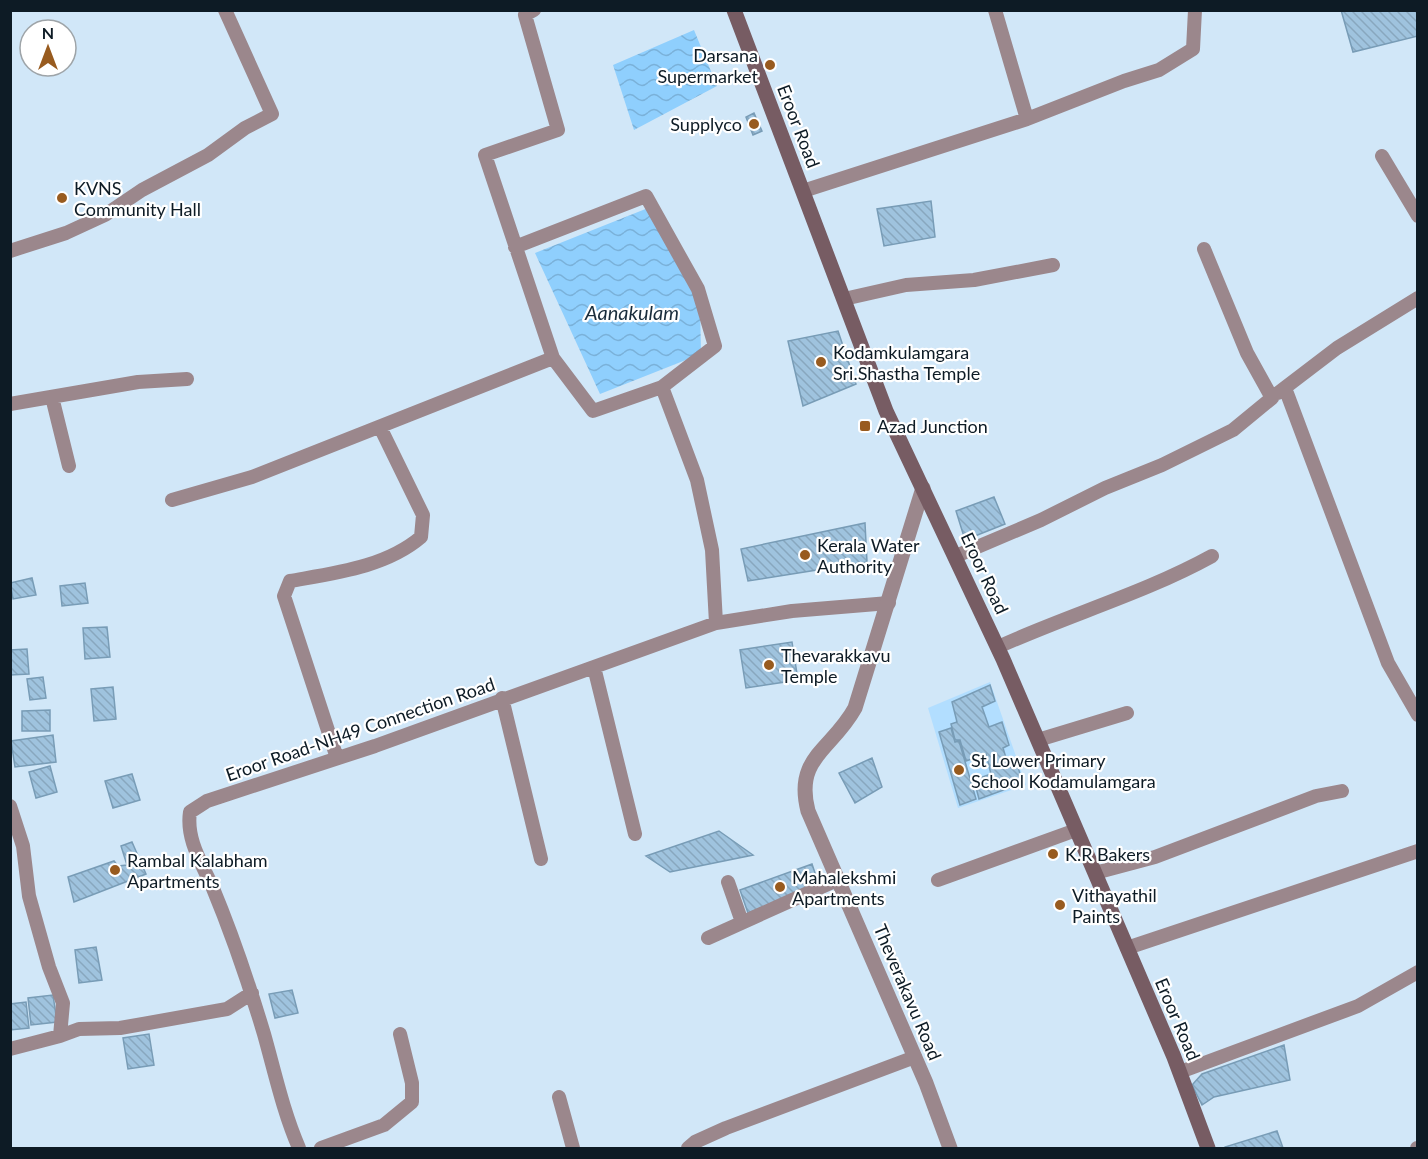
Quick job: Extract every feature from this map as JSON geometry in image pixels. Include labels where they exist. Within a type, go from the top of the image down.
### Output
[{"type":"main road","name":"Eroor Road","points":[[734,10],[886,411],[998,647],[1180,1072],[1208,1149]]},
{"type":"street","points":[[10,251],[66,233],[105,214],[142,190],[208,155],[245,128],[272,114],[225,10]]},
{"type":"street","points":[[515,247],[646,196],[698,289],[715,346],[662,387],[593,411],[553,358],[515,247],[485,155],[558,130],[525,15],[534,10]]},
{"type":"street","points":[[995,10],[1026,119]]},
{"type":"street","points":[[803,191],[1026,119],[1159,70],[1193,50],[1195,10]]},
{"type":"street","points":[[1382,156],[1418,216]]},
{"type":"street","points":[[1204,249],[1247,353],[1272,398]]},
{"type":"street","points":[[844,300],[906,285],[974,280],[1053,265]]},
{"type":"street","points":[[956,556],[1041,520],[1105,488],[1162,465],[1233,430],[1337,348],[1416,303]]},
{"type":"street","points":[[172,500],[252,477],[553,358]]},
{"type":"street","points":[[10,404],[138,382],[187,379]]},
{"type":"street","points":[[662,387],[697,480],[712,550],[717,623]]},
{"type":"street","points":[[1285,388],[1388,663],[1418,715]]},
{"type":"street","points":[[52,397],[69,466]]},
{"type":"street","points":[[337,759],[284,596],[290,581],[385,559],[405,551],[421,537],[423,514],[380,427]]},
{"type":"street","name":"Theverakavu Road","points":[[923,488],[855,708],[846,725],[812,762],[805,775],[804,797],[808,812],[840,879],[915,1057],[950,1149]]},
{"type":"street","points":[[998,647],[1188,570],[1212,556]]},
{"type":"street","name":"Eroor Road-NH49 Connection Road","points":[[299,1149],[280,1100],[252,993],[225,918],[192,841],[188,826],[190,812],[207,801],[337,759],[502,698],[717,623],[792,611],[889,603]]},
{"type":"street","points":[[594,667],[635,834]]},
{"type":"street","points":[[502,698],[541,859]]},
{"type":"street","points":[[1038,740],[1128,713]]},
{"type":"street","points":[[1095,873],[1155,857],[1316,796],[1342,791]]},
{"type":"street","points":[[10,806],[24,846],[28,896],[49,967],[63,1003],[60,1036]]},
{"type":"street","points":[[938,880],[1076,830]]},
{"type":"street","points":[[1126,948],[1418,851]]},
{"type":"street","points":[[708,938],[840,879]]},
{"type":"street","points":[[728,882],[742,922]]},
{"type":"street","points":[[1180,1072],[1358,1006],[1418,972]]},
{"type":"street","points":[[10,1049],[79,1029],[120,1028],[226,1009],[252,993]]},
{"type":"street","points":[[321,1149],[384,1125],[412,1102],[412,1083],[400,1034]]},
{"type":"street","points":[[688,1149],[695,1142],[726,1128],[915,1057]]},
{"type":"street","points":[[559,1097],[573,1149]]},
{"type":"shaded area","points":[[990,682],[1026,785],[958,808],[928,708]]},
{"type":"water","points":[[694,30],[717,86],[634,130],[613,65]]},
{"type":"water","name":"Aanakulam","points":[[648,208],[700,305],[701,354],[600,394],[535,253]]},
{"type":"building","points":[[1341,10],[1418,10],[1418,36],[1353,52]]},
{"type":"building","name":"Supplyco","points":[[754,113],[762,131],[753,135],[746,117]]},
{"type":"building","points":[[931,201],[935,237],[884,246],[877,209]]},
{"type":"building","name":"Kodamkulamgara Sri.Shastha Temple","points":[[838,331],[856,384],[803,406],[788,341]]},
{"type":"building","points":[[994,497],[1005,524],[965,540],[956,511]]},
{"type":"building","name":"Kerala Water Authority","points":[[865,523],[867,562],[748,581],[741,549]]},
{"type":"building","points":[[32,578],[36,595],[13,599],[10,583]]},
{"type":"building","points":[[85,583],[88,603],[62,606],[60,586]]},
{"type":"building","points":[[107,627],[110,657],[85,659],[83,628]]},
{"type":"building","name":"Thevarakkavu Temple","points":[[792,642],[798,680],[746,688],[740,650]]},
{"type":"building","points":[[27,649],[29,674],[10,675],[10,650]]},
{"type":"building","points":[[43,677],[46,698],[30,700],[27,679]]},
{"type":"building","points":[[990,685],[995,701],[982,707],[989,727],[1002,722],[1009,745],[1003,748],[1007,761],[1015,758],[1023,783],[979,799],[974,780],[991,774],[986,754],[966,761],[960,740],[955,740],[951,724],[957,722],[952,702]]},
{"type":"building","points":[[113,687],[116,719],[94,721],[91,689]]},
{"type":"building","points":[[50,710],[50,731],[22,731],[22,711]]},
{"type":"building","name":"St Lower Primary School Kodamulamgara","points":[[951,728],[955,742],[959,741],[976,799],[960,805],[939,732]]},
{"type":"building","points":[[53,735],[56,762],[15,767],[11,741]]},
{"type":"building","points":[[872,758],[882,787],[855,803],[839,773]]},
{"type":"building","points":[[50,766],[57,792],[36,798],[29,772]]},
{"type":"building","points":[[132,774],[140,800],[113,808],[105,781]]},
{"type":"building","points":[[719,831],[753,855],[670,872],[646,856]]},
{"type":"building","name":"Rambal Kalabham Apartments","points":[[132,842],[146,874],[74,902],[68,877],[114,861],[118,866],[127,865],[121,846]]},
{"type":"building","name":"Mahalekshmi Apartments","points":[[812,864],[819,885],[748,913],[740,890]]},
{"type":"building","points":[[96,947],[102,980],[79,983],[75,950]]},
{"type":"building","points":[[292,990],[298,1013],[275,1018],[269,994]]},
{"type":"building","points":[[53,995],[57,1022],[31,1025],[28,998]]},
{"type":"building","points":[[26,1002],[29,1028],[10,1030],[10,1004]]},
{"type":"building","points":[[149,1034],[154,1065],[128,1069],[123,1038]]},
{"type":"building","points":[[1284,1045],[1290,1080],[1214,1097],[1202,1105],[1192,1085],[1202,1074]]},
{"type":"building","points":[[1277,1131],[1283,1148],[1225,1148],[1225,1147]]},
{"type":"place","name":"Darsana Supermarket","points":[[770,65]]},
{"type":"place","name":"Supplyco","points":[[754,124]]},
{"type":"place","name":"KVNS Community Hall","points":[[62,198]]},
{"type":"place","name":"Kodamkulamgara Sri.Shastha Temple","points":[[821,362]]},
{"type":"place","name":"Azad Junction","points":[[865,426]]},
{"type":"place","name":"Kerala Water Authority","points":[[805,555]]},
{"type":"place","name":"Thevarakkavu Temple","points":[[769,665]]},
{"type":"place","name":"St Lower Primary School Kodamulamgara","points":[[959,770]]},
{"type":"place","name":"K.R Bakers","points":[[1053,854]]},
{"type":"place","name":"Rambal Kalabham Apartments","points":[[115,870]]},
{"type":"place","name":"Mahalekshmi Apartments","points":[[780,887]]},
{"type":"place","name":"Vithayathil Paints","points":[[1060,905]]}]
